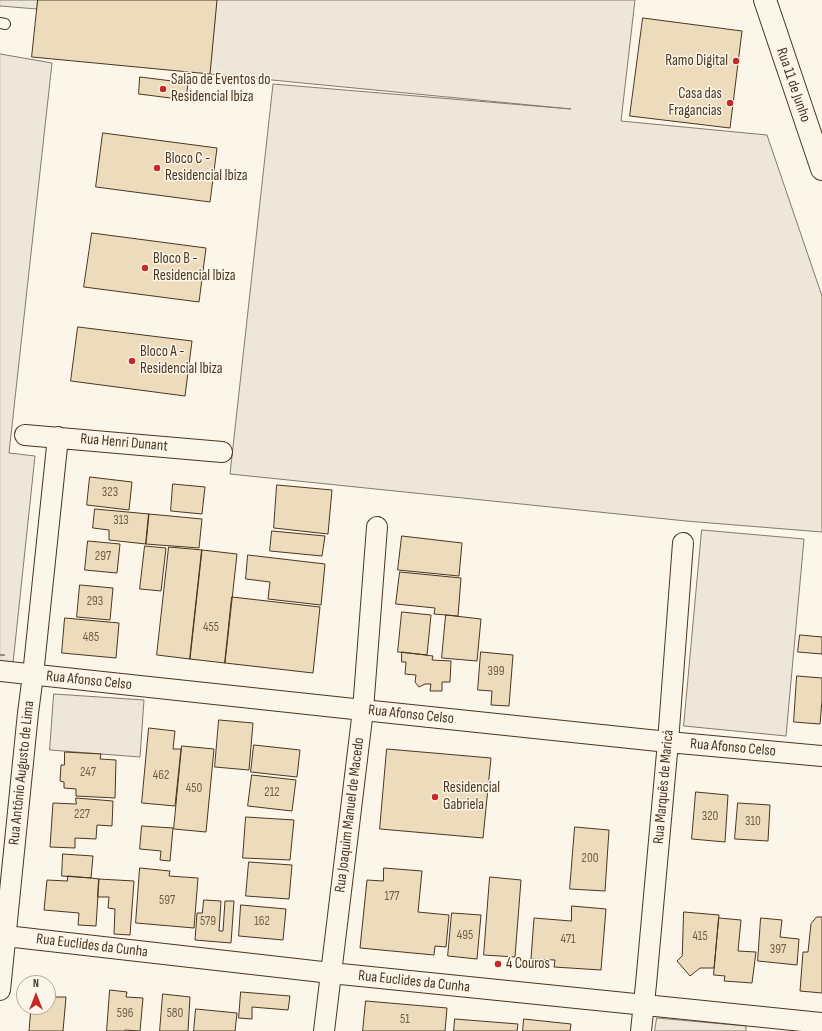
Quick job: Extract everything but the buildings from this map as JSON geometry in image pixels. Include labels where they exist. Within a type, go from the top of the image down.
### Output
[{"type":"street","name":"Rua 11 de Junho","points":[[765,0],[822,169]]},
{"type":"street","name":"Rua Henri Dunant","points":[[25,435],[222,452]]},
{"type":"street","name":"Rua Antônio Augusto de Lima","points":[[0,990],[58,438]]},
{"type":"street","name":"Rua Joaquim Manuel de Macedo","points":[[324,1031],[363,710],[378,527]]},
{"type":"street","name":"Rua Marquês de Maricá","points":[[642,1031],[668,742],[683,543]]},
{"type":"street","name":"Rua Afonso Celso","points":[[0,671],[668,742],[822,756]]},
{"type":"street","name":"Rua Euclides da Cunha","points":[[6,936],[331,973],[822,1023]]},
{"type":"shaded area","points":[[0,0],[38,0],[37,9],[0,6]]},
{"type":"shaded area","points":[[217,0],[635,0],[621,121],[767,135],[822,296],[822,532],[686,521],[230,474],[273,84],[571,109],[210,74]]},
{"type":"shaded area","points":[[0,54],[52,63],[9,453],[35,456],[13,663],[0,662]]},
{"type":"shaded area","points":[[702,530],[804,539],[786,736],[684,726]]},
{"type":"shaded area","points":[[54,694],[144,700],[140,757],[50,750]]},
{"type":"shaded area","points":[[657,1018],[746,1026],[746,1031],[655,1031]]},
{"type":"fence","points":[[0,655],[7,655]]},
{"type":"place","name":"Ramo Digital","points":[[736,61]]},
{"type":"place","name":"Salão de Eventos do Residencial Ibiza","points":[[163,89]]},
{"type":"place","name":"Casa das Fragancias","points":[[730,103]]},
{"type":"place","name":"Bloco C - Residencial Ibiza","points":[[157,168]]},
{"type":"place","name":"Bloco B - Residencial Ibiza","points":[[145,268]]},
{"type":"place","name":"Bloco A - Residencial Ibiza","points":[[132,361]]},
{"type":"place","name":"Residencial Gabriela","points":[[435,797]]},
{"type":"place","name":"4 Couros","points":[[498,964]]}]
